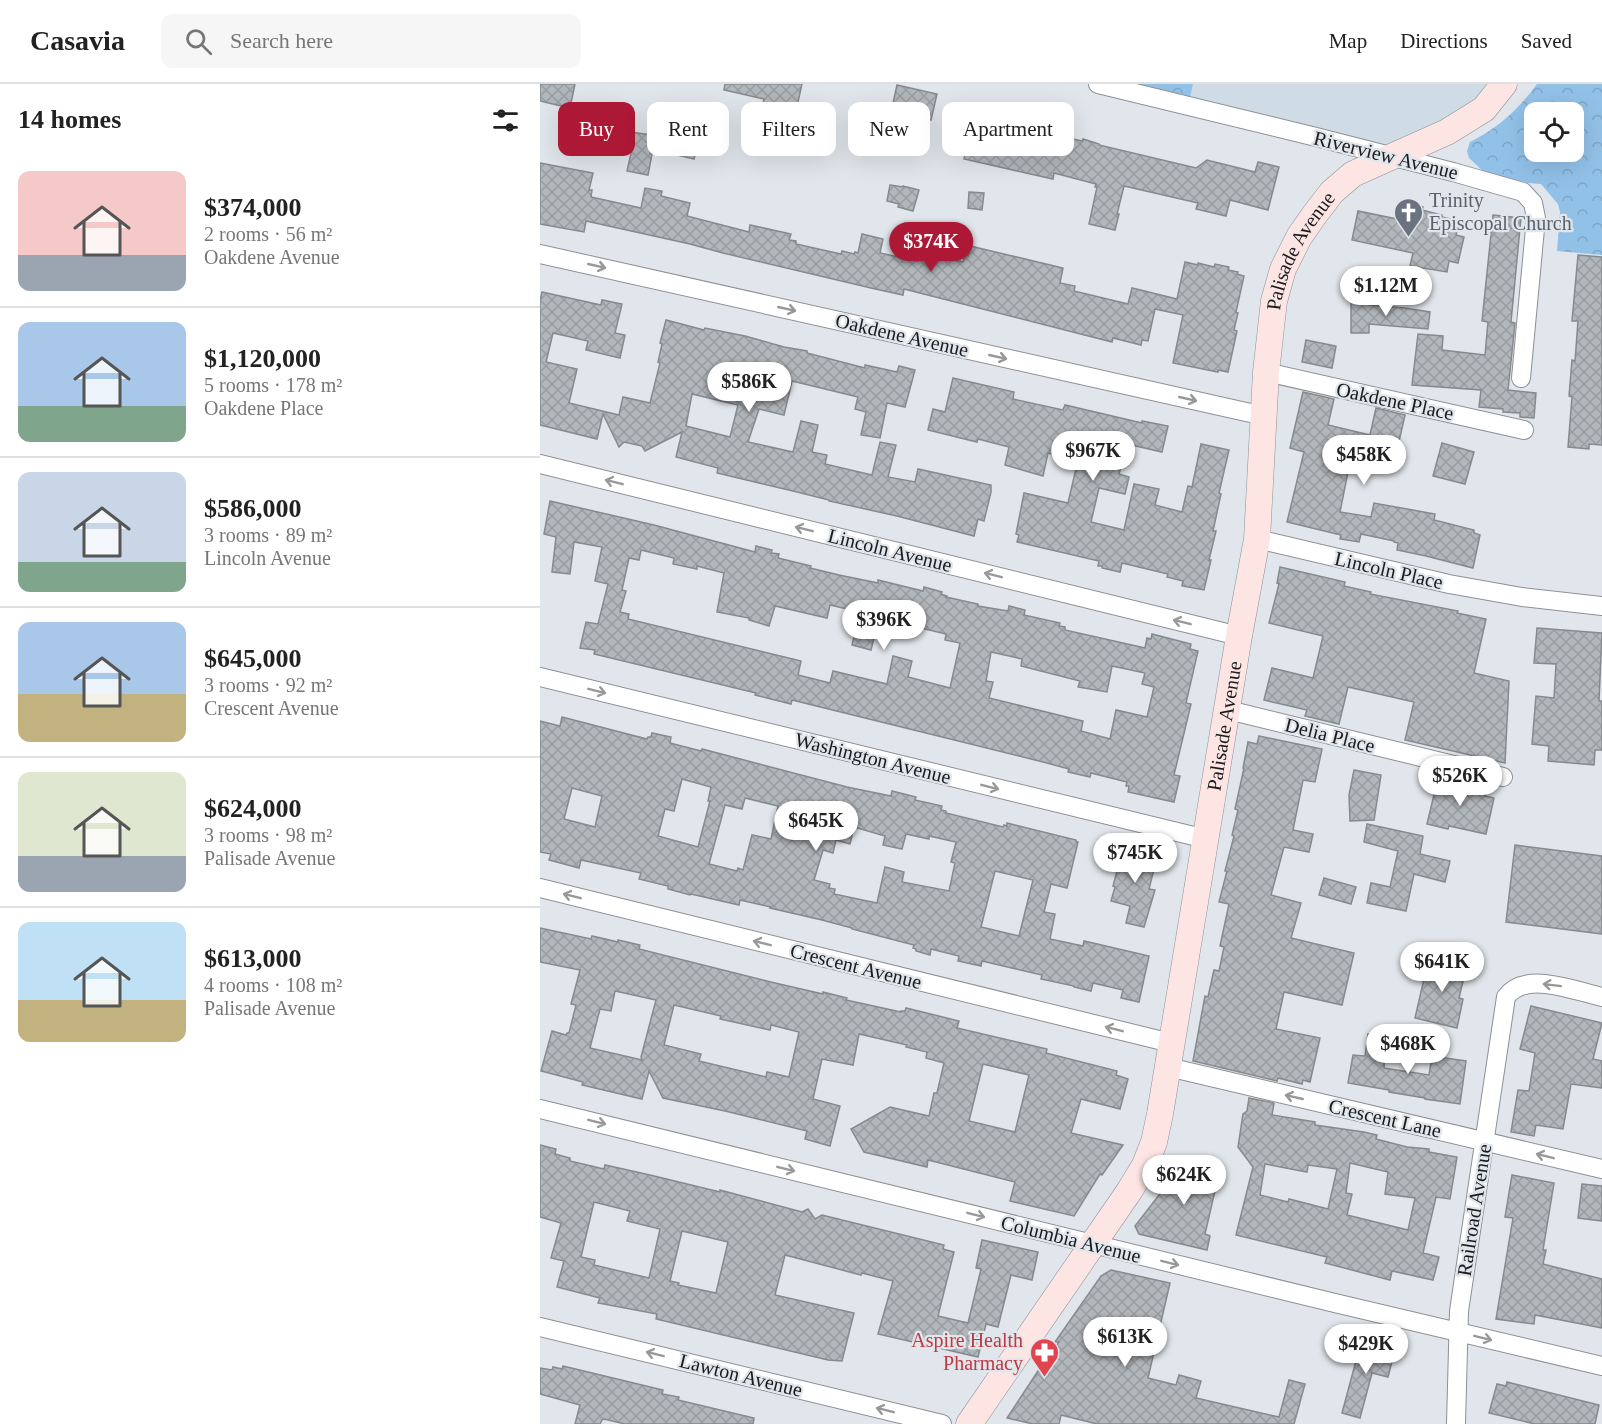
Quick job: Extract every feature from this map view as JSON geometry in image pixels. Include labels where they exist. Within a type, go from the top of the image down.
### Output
[{"type":"main road","name":"Palisade Avenue","points":[[969,1424],[1145,1165],[1154,1142],[1161,1114],[1169,1055],[1257,539],[1266,372],[1274,301],[1283,269],[1299,237],[1332,192],[1353,174],[1447,132],[1484,109],[1504,84]]},
{"type":"street","name":"Riverview Avenue","points":[[1098,84],[1391,156],[1523,192],[1533,203],[1536,218],[1521,378]]},
{"type":"street","name":"Oakdene Avenue","points":[[540,254],[1264,416]]},
{"type":"street","name":"Oakdene Place","points":[[1266,372],[1524,429]]},
{"type":"street","name":"Lincoln Avenue","points":[[540,464],[1239,636]]},
{"type":"street","name":"Lincoln Place","points":[[1257,539],[1449,584],[1522,597],[1602,606]]},
{"type":"street","name":"Washington Avenue","points":[[540,677],[1206,840]]},
{"type":"street","name":"Delia Place","points":[[1228,710],[1503,777]]},
{"type":"street","name":"Crescent Avenue","points":[[540,888],[1169,1055]]},
{"type":"street","name":"Railroad Avenue","points":[[1456,1424],[1459,1311],[1506,998],[1511,990],[1526,984],[1557,985],[1602,997]]},
{"type":"street","name":"Crescent Lane","points":[[1169,1055],[1485,1141],[1602,1170]]},
{"type":"street","name":"Columbia Avenue","points":[[540,1108],[1339,1304],[1602,1366]]},
{"type":"street","name":"Lawton Avenue","points":[[540,1327],[942,1424]]},
{"type":"shaded area","points":[[1193,84],[1504,84],[1391,156],[1188,106]]},
{"type":"green space","points":[[1098,84],[1193,84],[1188,106]]},
{"type":"green space","points":[[1537,84],[1602,84],[1602,255],[1557,251],[1560,212],[1558,204],[1541,184],[1484,172],[1469,158],[1467,151],[1470,142],[1498,125],[1515,110]]},
{"type":"building","points":[[540,84],[575,84],[571,102],[558,102],[558,105],[540,101]]},
{"type":"building","points":[[725,84],[802,84],[798,102],[763,102],[764,99],[724,90]]},
{"type":"building","points":[[897,85],[937,94],[931,120],[930,102],[893,102]]},
{"type":"building","points":[[635,133],[647,134],[647,156],[652,156],[648,175],[627,171],[630,156],[635,156]]},
{"type":"building","points":[[1074,139],[1082,141],[1083,139],[1099,145],[1196,168],[1207,160],[1255,172],[1258,162],[1279,167],[1268,210],[1230,200],[1226,216],[1196,209],[1198,203],[1124,186],[1115,230],[1089,224],[1096,184],[1054,173],[1053,179],[964,159],[965,156],[1074,156]]},
{"type":"building","points":[[540,163],[593,173],[589,190],[592,190],[591,197],[641,208],[645,188],[662,191],[661,196],[690,203],[687,216],[749,232],[750,225],[791,234],[789,240],[796,241],[796,244],[841,254],[842,251],[858,253],[862,234],[883,239],[880,253],[918,261],[920,254],[937,258],[937,255],[963,262],[965,255],[968,256],[970,246],[1063,268],[1060,283],[1075,286],[1074,291],[1128,304],[1132,288],[1177,299],[1185,262],[1229,267],[1228,270],[1244,276],[1236,312],[1238,313],[1234,330],[1237,331],[1228,372],[1173,363],[1183,315],[1155,309],[1148,341],[1142,340],[1141,345],[1113,338],[1112,342],[904,289],[903,295],[586,221],[584,232],[540,224]]},
{"type":"building","points":[[890,185],[919,190],[913,211],[887,201]]},
{"type":"building","points":[[969,192],[984,193],[982,210],[968,208]]},
{"type":"building","name":"Trinity Episcopal Church","points":[[1406,203],[1459,221],[1456,235],[1464,237],[1458,263],[1449,261],[1447,272],[1410,266],[1413,253],[1352,240],[1358,211],[1402,220]]},
{"type":"building","points":[[1493,215],[1521,218],[1511,322],[1515,323],[1508,390],[1536,393],[1534,418],[1520,417],[1520,413],[1503,412],[1503,409],[1479,407],[1481,390],[1412,385],[1418,334],[1443,336],[1442,350],[1485,355],[1488,322],[1482,321]]},
{"type":"building","points":[[1578,255],[1602,257],[1602,445],[1589,444],[1589,449],[1568,447],[1572,397],[1569,396],[1578,321],[1572,321]]},
{"type":"building","points":[[542,292],[601,305],[602,300],[622,304],[615,333],[625,335],[620,358],[586,350],[588,341],[553,333],[546,362],[577,369],[569,403],[619,415],[623,397],[650,403],[660,363],[658,362],[662,344],[660,343],[666,320],[704,330],[705,328],[745,336],[865,368],[865,365],[897,372],[899,366],[915,370],[905,407],[887,403],[880,438],[861,435],[866,412],[855,409],[858,397],[792,381],[784,415],[759,409],[748,442],[793,452],[801,421],[818,425],[812,452],[827,455],[825,464],[872,475],[880,442],[896,445],[888,477],[915,482],[918,469],[991,485],[984,521],[978,519],[974,536],[717,473],[718,468],[676,457],[682,432],[645,451],[642,446],[624,442],[619,447],[603,414],[597,439],[540,425],[540,301]],"holes":[[[692,394],[738,405],[730,437],[686,426]]]},
{"type":"building","points":[[1351,303],[1430,312],[1428,329],[1369,324],[1369,333],[1351,333]]},
{"type":"building","points":[[1306,340],[1336,346],[1332,368],[1302,362]]},
{"type":"building","points":[[953,378],[1014,392],[1013,399],[1063,410],[1065,405],[1142,423],[1142,421],[1168,426],[1162,452],[1127,444],[1119,474],[1129,477],[1125,494],[1099,488],[1091,522],[1124,530],[1134,484],[1159,489],[1155,505],[1182,512],[1188,486],[1192,487],[1201,444],[1229,450],[1219,493],[1221,494],[1213,531],[1216,531],[1204,590],[1182,586],[1183,581],[1167,577],[1168,574],[1122,563],[1120,572],[1098,566],[1099,561],[1017,542],[1019,535],[1016,534],[1024,493],[1068,503],[1078,460],[1048,453],[1043,476],[1005,465],[1009,447],[928,430],[933,409],[945,412]]},
{"type":"building","points":[[1303,392],[1334,399],[1328,425],[1370,435],[1376,408],[1405,415],[1392,472],[1350,462],[1340,512],[1371,517],[1374,503],[1435,514],[1434,520],[1474,530],[1474,533],[1480,535],[1473,568],[1397,550],[1398,543],[1394,541],[1361,534],[1359,542],[1340,539],[1341,535],[1287,522],[1304,452],[1290,448]]},
{"type":"building","points":[[1442,443],[1474,452],[1465,484],[1433,476]]},
{"type":"building","points":[[550,501],[654,525],[755,552],[756,546],[772,550],[771,553],[779,554],[778,558],[839,575],[878,583],[878,580],[923,591],[924,587],[942,592],[941,594],[946,597],[978,604],[978,606],[1008,611],[1009,606],[1025,610],[1024,615],[1060,623],[1059,626],[1065,627],[1065,630],[1145,648],[1147,638],[1151,639],[1152,634],[1191,644],[1190,649],[1198,651],[1186,703],[1191,704],[1174,775],[1180,776],[1174,802],[1128,792],[1127,782],[1091,773],[1090,777],[1068,772],[1069,769],[1047,763],[792,700],[791,704],[755,695],[756,693],[594,654],[595,650],[580,648],[586,622],[598,624],[608,584],[595,581],[602,547],[574,542],[570,574],[552,572],[556,537],[544,534]],"holes":[[[641,550],[674,558],[673,564],[697,569],[697,566],[724,573],[717,612],[749,618],[749,620],[769,626],[775,606],[827,618],[830,605],[860,612],[852,645],[871,650],[881,611],[914,619],[912,626],[946,634],[945,640],[960,643],[950,688],[908,677],[912,661],[893,656],[887,684],[833,671],[830,683],[798,675],[801,661],[628,619],[629,614],[620,612],[626,591],[622,590],[629,558],[639,560]],[[991,652],[1022,659],[1021,666],[1080,681],[1078,687],[1107,692],[1112,666],[1145,673],[1142,684],[1154,687],[1147,717],[1116,710],[1110,739],[1081,731],[1083,721],[989,698],[993,682],[986,681]]]},
{"type":"building","points":[[1280,567],[1345,582],[1344,586],[1371,592],[1370,594],[1458,611],[1457,613],[1486,619],[1474,673],[1509,681],[1505,763],[1405,740],[1414,702],[1348,687],[1339,724],[1305,716],[1307,710],[1264,700],[1272,668],[1313,678],[1323,636],[1269,623],[1279,584],[1277,583]]},
{"type":"building","points":[[1537,628],[1602,633],[1599,701],[1602,701],[1602,750],[1595,750],[1594,765],[1548,761],[1549,746],[1532,744],[1536,696],[1554,698],[1556,664],[1534,663]]},
{"type":"building","points":[[562,717],[647,739],[652,733],[671,737],[670,743],[701,751],[702,749],[847,787],[891,796],[892,791],[916,797],[915,800],[942,806],[941,810],[946,813],[1003,827],[1007,826],[1007,823],[1076,840],[1078,842],[1067,888],[1051,884],[1044,912],[1055,914],[1050,939],[1083,946],[1084,941],[1149,956],[1139,1002],[1121,998],[1123,990],[1093,983],[1091,991],[1041,979],[1042,975],[982,961],[981,966],[958,961],[959,956],[931,949],[930,955],[916,951],[913,948],[914,945],[771,907],[740,900],[739,905],[690,895],[668,889],[668,886],[639,879],[641,873],[581,860],[579,868],[549,860],[551,854],[540,852],[540,721],[560,726]],"holes":[[[682,779],[711,787],[708,801],[710,801],[698,847],[658,836],[665,809],[674,811]],[[572,788],[602,796],[595,827],[564,819]],[[745,798],[778,806],[771,839],[752,835],[743,870],[738,868],[737,871],[709,864],[725,805],[742,809]],[[854,827],[885,836],[883,845],[902,849],[906,834],[956,842],[951,862],[955,863],[949,891],[902,882],[904,872],[885,867],[877,903],[834,894],[835,889],[829,888],[830,884],[814,880],[823,850],[833,853],[836,840],[850,844]],[[995,871],[1033,880],[1019,936],[981,927]]]},
{"type":"building","points":[[1259,736],[1322,749],[1315,782],[1303,780],[1293,830],[1313,834],[1309,852],[1284,847],[1271,895],[1301,903],[1291,938],[1354,953],[1342,1005],[1284,992],[1276,1029],[1320,1038],[1310,1082],[1303,1080],[1302,1084],[1278,1078],[1277,1081],[1193,1061],[1205,996],[1208,997],[1214,970],[1219,971],[1224,947],[1220,946],[1229,904],[1219,902],[1234,836],[1232,835],[1238,810],[1235,809],[1248,742],[1257,744]]},
{"type":"building","points":[[1354,770],[1381,775],[1374,820],[1350,821],[1349,795]]},
{"type":"building","points":[[1438,778],[1487,789],[1485,796],[1494,798],[1486,834],[1427,824]]},
{"type":"building","points":[[1367,824],[1423,836],[1420,854],[1450,861],[1445,882],[1414,874],[1406,911],[1367,903],[1371,883],[1390,887],[1398,851],[1364,842]]},
{"type":"building","points":[[1515,845],[1602,856],[1602,934],[1506,922]]},
{"type":"building","points":[[1123,848],[1132,850],[1133,848],[1157,857],[1149,889],[1155,890],[1144,927],[1126,923],[1130,906],[1111,901]]},
{"type":"building","points":[[1324,878],[1356,887],[1351,904],[1319,895]]},
{"type":"building","points":[[540,928],[591,939],[592,936],[618,942],[618,940],[640,945],[639,949],[775,983],[823,994],[823,992],[847,998],[846,1000],[901,1012],[906,1008],[959,1021],[957,1028],[1047,1049],[1046,1053],[1117,1071],[1116,1075],[1128,1079],[1120,1109],[1081,1099],[1071,1133],[1123,1145],[1102,1175],[1100,1174],[1074,1216],[1010,1201],[1015,1182],[928,1160],[927,1167],[864,1152],[851,1129],[890,1107],[929,1116],[944,1063],[926,1058],[927,1052],[906,1047],[907,1045],[859,1034],[853,1065],[822,1059],[813,1099],[840,1106],[830,1146],[805,1139],[807,1131],[663,1098],[649,1071],[642,1099],[582,1085],[583,1082],[541,1071],[552,1031],[566,1035],[569,1033],[576,1005],[571,1004],[580,970],[540,962]],"holes":[[[615,991],[656,1000],[642,1060],[590,1048],[600,1009],[611,1011]],[[674,1005],[721,1016],[720,1019],[770,1030],[771,1025],[799,1032],[789,1077],[767,1072],[766,1077],[699,1061],[701,1054],[664,1045]],[[983,1064],[1029,1075],[1015,1132],[969,1121]]]},
{"type":"building","points":[[1429,957],[1467,965],[1459,998],[1463,999],[1457,1028],[1415,1018]]},
{"type":"building","points":[[1531,1006],[1602,1023],[1593,1059],[1602,1061],[1602,1088],[1571,1084],[1563,1129],[1536,1125],[1534,1136],[1511,1132],[1518,1090],[1529,1091],[1535,1053],[1520,1049]]},
{"type":"building","points":[[1368,1034],[1387,1036],[1384,1068],[1429,1075],[1432,1056],[1466,1061],[1460,1104],[1348,1083],[1353,1055],[1365,1056]]},
{"type":"building","points":[[1249,1098],[1274,1103],[1272,1115],[1315,1122],[1315,1125],[1364,1132],[1377,1135],[1376,1139],[1457,1157],[1450,1199],[1436,1197],[1423,1253],[1439,1257],[1433,1280],[1392,1271],[1390,1280],[1325,1263],[1327,1257],[1236,1235],[1253,1167],[1238,1147],[1243,1114],[1247,1111]],"holes":[[[1350,1163],[1388,1172],[1385,1194],[1415,1198],[1408,1230],[1347,1215],[1352,1194],[1346,1193]],[[1265,1164],[1307,1172],[1308,1165],[1337,1169],[1328,1209],[1289,1199],[1288,1202],[1260,1195]]]},
{"type":"building","points":[[540,1145],[556,1149],[555,1154],[570,1158],[570,1161],[604,1169],[605,1165],[720,1192],[720,1190],[802,1212],[808,1209],[815,1219],[822,1215],[944,1245],[943,1249],[954,1252],[938,1316],[968,1323],[981,1269],[976,1268],[982,1240],[1038,1252],[1032,1280],[1011,1275],[998,1327],[986,1324],[978,1357],[878,1334],[893,1281],[785,1255],[775,1295],[854,1313],[842,1361],[828,1360],[656,1319],[657,1314],[598,1303],[600,1298],[557,1287],[564,1261],[551,1258],[561,1223],[540,1217]],"holes":[[[594,1202],[630,1211],[627,1221],[660,1229],[649,1278],[594,1265],[595,1260],[581,1257]],[[682,1231],[728,1242],[716,1293],[678,1285],[679,1283],[670,1281]]]},
{"type":"building","points":[[1183,1156],[1221,1165],[1205,1234],[1210,1236],[1207,1250],[1139,1234],[1135,1226],[1180,1168]]},
{"type":"building","points":[[1512,1175],[1554,1183],[1543,1250],[1546,1250],[1543,1264],[1602,1279],[1602,1328],[1535,1315],[1534,1324],[1496,1319],[1513,1218],[1505,1217]]},
{"type":"building","points":[[1582,1184],[1602,1186],[1602,1221],[1578,1218]]},
{"type":"building","points":[[1111,1270],[1170,1283],[1148,1378],[1176,1385],[1179,1375],[1201,1381],[1196,1398],[1279,1417],[1289,1380],[1305,1384],[1294,1424],[1097,1424],[1061,1415],[1059,1424],[1033,1424],[1007,1418],[1059,1342],[1055,1342],[1101,1276]]},
{"type":"building","points":[[1361,1342],[1395,1350],[1388,1377],[1372,1373],[1360,1418],[1342,1413]]},
{"type":"building","points":[[563,1366],[663,1390],[662,1394],[679,1397],[678,1400],[754,1418],[753,1424],[625,1424],[604,1419],[600,1424],[575,1424],[580,1405],[540,1394],[540,1368],[552,1370],[553,1367],[562,1369]]},
{"type":"building","points":[[1507,1382],[1599,1405],[1595,1424],[1535,1424],[1489,1413],[1497,1384],[1506,1386]]},
{"type":"place","name":"Trinity Episcopal Church","points":[[1408,238]]},
{"type":"place","name":"Aspire Health Pharmacy","points":[[1044,1378]]}]
